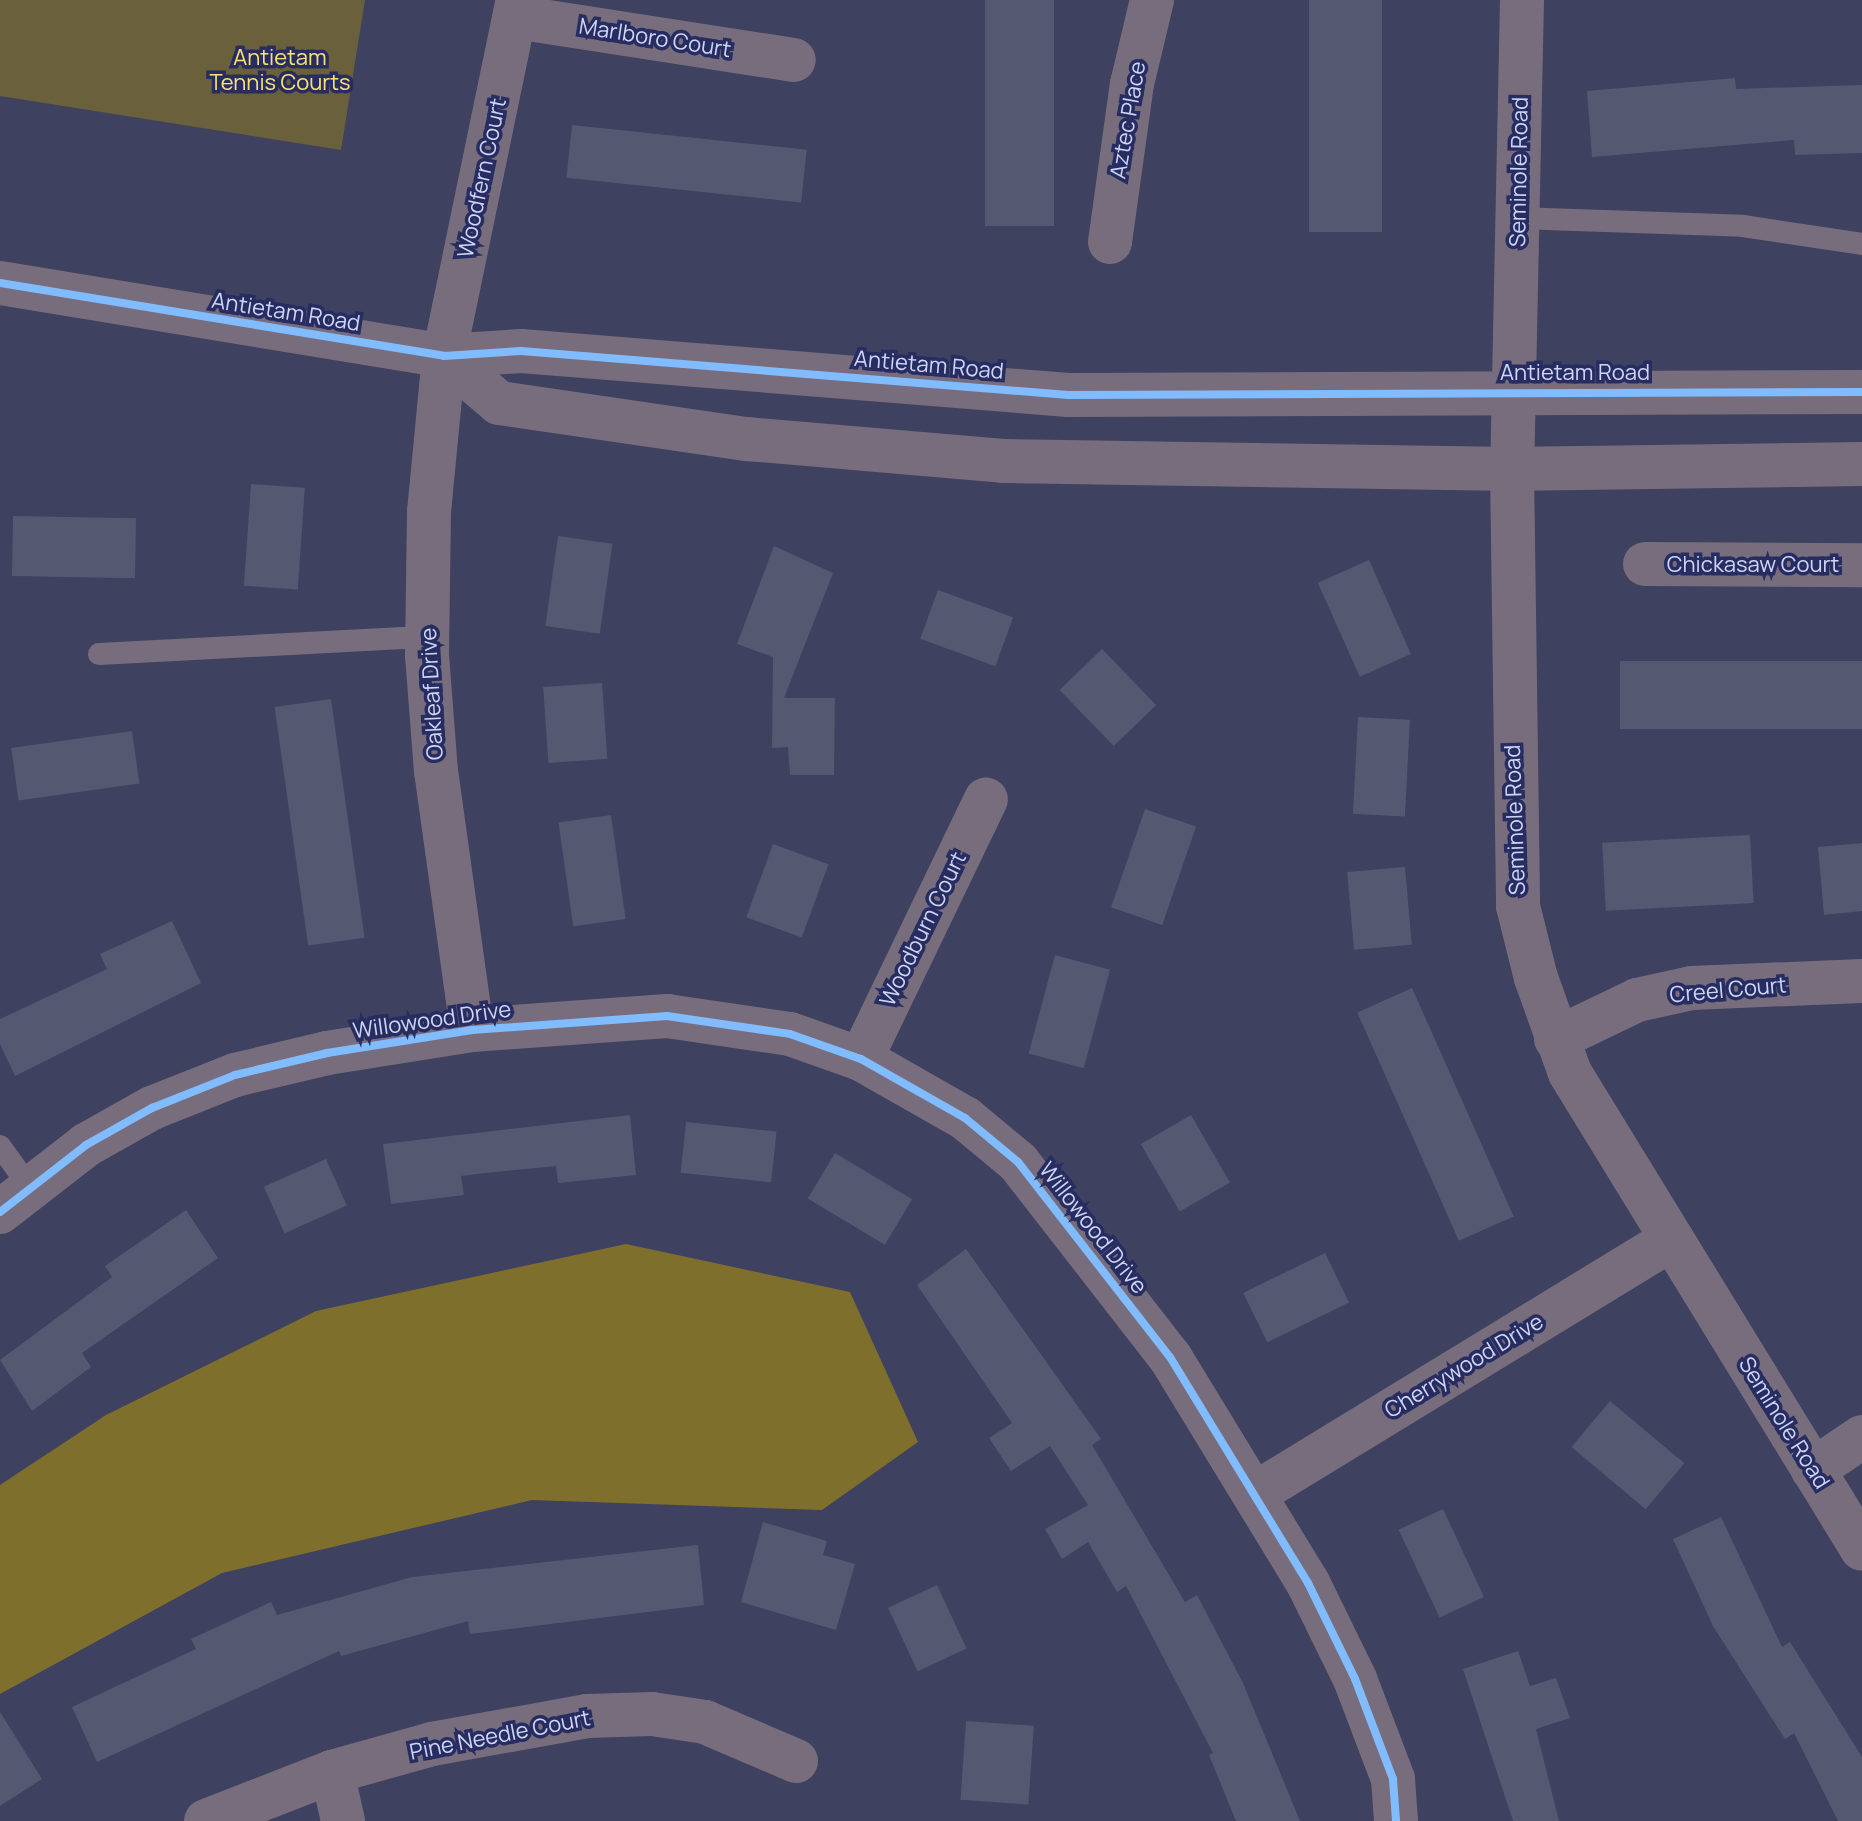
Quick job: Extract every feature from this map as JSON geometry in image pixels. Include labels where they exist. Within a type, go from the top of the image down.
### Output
[{"type":"street","name":"Aztec Place","points":[[1110,242],[1132,84],[1152,0]]},
{"type":"street","name":"Seminole Road","points":[[1522,0],[1517,391],[1512,469],[1518,906],[1556,1039],[1570,1073],[1862,1549]]},
{"type":"street","name":"Marlboro Court","points":[[517,8],[794,60]]},
{"type":"street","name":"Woodfern Court","points":[[444,356],[517,8]]},
{"type":"street","name":"Antietam Road","points":[[0,283],[444,356],[521,351],[1068,395],[1862,392]]},
{"type":"street","points":[[444,356],[499,403],[747,439],[1003,461],[1512,469],[1862,464]]},
{"type":"street","name":"Oakleaf Drive","points":[[444,356],[429,512],[427,637],[436,772],[472,1030]]},
{"type":"street","name":"Chickasaw Court","points":[[1645,564],[1862,565]]},
{"type":"street","name":"Woodburn Court","points":[[861,1059],[986,799]]},
{"type":"street","name":"Creel Court","points":[[1556,1039],[1637,1000],[1692,988],[1862,981]]},
{"type":"street","name":"Willowood Drive","points":[[15,1199],[86,1145],[152,1108],[235,1075],[327,1053],[472,1030],[667,1016],[790,1034],[861,1059],[965,1118],[1018,1162],[1170,1357],[1256,1493],[1308,1583],[1355,1679],[1393,1779],[1396,1821]]},
{"type":"street","name":"Cherrywood Drive","points":[[1256,1493],[1672,1239]]},
{"type":"street","points":[[1813,1470],[1862,1437]]},
{"type":"street","name":"Pine Needle Court","points":[[206,1821],[332,1772],[432,1744],[587,1716],[652,1714],[705,1722],[796,1761]]},
{"type":"street","points":[[332,1772],[343,1821]]},
{"type":"lane","points":[[1518,218],[1743,226],[1862,244]]},
{"type":"lane","points":[[99,654],[427,637]]},
{"type":"lane","points":[[0,1146],[15,1199]]},
{"type":"green space","name":"Antietam Tennis Courts","points":[[0,0],[365,0],[341,150],[0,96]]},
{"type":"shaded area","points":[[626,1244],[850,1292],[918,1442],[822,1510],[532,1500],[222,1573],[0,1694],[0,1485],[106,1415],[316,1311]]},
{"type":"building","points":[[985,0],[1054,0],[1054,226],[985,226]]},
{"type":"building","points":[[1309,0],[1382,0],[1382,232],[1309,232]]},
{"type":"building","points":[[1735,78],[1736,89],[1862,85],[1862,153],[1795,155],[1794,140],[1592,157],[1587,91]]},
{"type":"building","points":[[572,125],[807,150],[801,202],[566,178]]},
{"type":"building","points":[[251,484],[305,488],[298,590],[244,586]]},
{"type":"building","points":[[13,516],[136,518],[135,578],[12,576]]},
{"type":"building","points":[[558,536],[612,544],[600,634],[545,626]]},
{"type":"building","points":[[774,546],[833,573],[784,698],[835,698],[834,775],[790,775],[788,747],[772,748],[773,657],[737,644]]},
{"type":"building","points":[[1369,560],[1411,654],[1360,677],[1318,583]]},
{"type":"building","points":[[938,590],[1013,617],[995,666],[920,639]]},
{"type":"building","points":[[1102,649],[1156,705],[1114,746],[1060,690]]},
{"type":"building","points":[[1620,661],[1862,661],[1862,729],[1620,729]]},
{"type":"building","points":[[602,683],[607,759],[548,763],[543,687]]},
{"type":"building","points":[[331,699],[365,938],[308,946],[275,707]]},
{"type":"building","points":[[1358,717],[1410,720],[1405,817],[1353,814]]},
{"type":"building","points":[[132,731],[139,783],[19,800],[11,748]]},
{"type":"building","points":[[1145,809],[1196,827],[1162,925],[1111,907]]},
{"type":"building","points":[[611,815],[626,919],[573,926],[559,822]]},
{"type":"building","points":[[1750,835],[1754,903],[1606,911],[1602,843]]},
{"type":"building","points":[[1862,843],[1862,911],[1824,915],[1818,847]]},
{"type":"building","points":[[773,844],[828,864],[802,937],[746,917]]},
{"type":"building","points":[[1405,867],[1412,945],[1354,950],[1347,872]]},
{"type":"building","points":[[172,921],[201,983],[15,1076],[0,1044],[0,1019],[107,969],[100,954]]},
{"type":"building","points":[[1055,955],[1110,970],[1084,1068],[1029,1054]]},
{"type":"building","points":[[1412,988],[1514,1216],[1459,1241],[1357,1012]]},
{"type":"building","points":[[630,1115],[636,1175],[558,1183],[556,1166],[485,1173],[461,1176],[464,1195],[391,1204],[383,1144]]},
{"type":"building","points":[[1191,1115],[1230,1183],[1180,1212],[1141,1144]]},
{"type":"building","points":[[686,1122],[777,1132],[771,1182],[681,1173]]},
{"type":"building","points":[[835,1153],[912,1199],[885,1245],[808,1198]]},
{"type":"building","points":[[326,1159],[347,1206],[285,1233],[264,1187]]},
{"type":"building","points":[[186,1210],[218,1258],[82,1353],[91,1367],[32,1411],[0,1360],[112,1277],[105,1266]]},
{"type":"building","points":[[966,1249],[1101,1439],[1092,1445],[1185,1602],[1197,1595],[1243,1683],[1300,1821],[1236,1821],[1209,1755],[1213,1753],[1126,1586],[1117,1592],[1088,1542],[1062,1559],[1045,1529],[1088,1505],[1050,1446],[1011,1471],[989,1438],[1012,1423],[917,1285]]},
{"type":"building","points":[[1325,1253],[1349,1302],[1267,1342],[1243,1293]]},
{"type":"building","points":[[1610,1401],[1684,1463],[1646,1509],[1571,1447]]},
{"type":"building","points":[[1443,1509],[1484,1597],[1440,1618],[1399,1530]]},
{"type":"building","points":[[1721,1517],[1782,1647],[1790,1642],[1862,1757],[1862,1821],[1838,1821],[1794,1733],[1785,1739],[1713,1626],[1673,1539]]},
{"type":"building","points":[[763,1522],[827,1541],[823,1555],[855,1564],[836,1630],[741,1602]]},
{"type":"building","points":[[698,1545],[704,1605],[470,1634],[468,1621],[341,1656],[339,1651],[97,1762],[72,1707],[196,1649],[191,1639],[271,1602],[277,1615],[412,1577]]},
{"type":"building","points":[[937,1585],[967,1648],[918,1671],[888,1608]]},
{"type":"building","points":[[1518,1651],[1530,1686],[1556,1678],[1570,1718],[1536,1729],[1559,1821],[1513,1821],[1463,1669]]},
{"type":"building","points":[[0,1712],[42,1779],[0,1806]]},
{"type":"building","points":[[966,1721],[1034,1726],[1028,1805],[960,1800]]},
{"type":"cycle path","points":[[0,283],[444,356],[521,351],[1068,395],[1862,392]]},
{"type":"cycle path","points":[[0,1212],[86,1145],[152,1108],[235,1075],[327,1053],[472,1030],[667,1016],[790,1034],[861,1059],[965,1118],[1018,1162],[1170,1357],[1308,1583],[1355,1679],[1393,1779],[1396,1821]]}]
